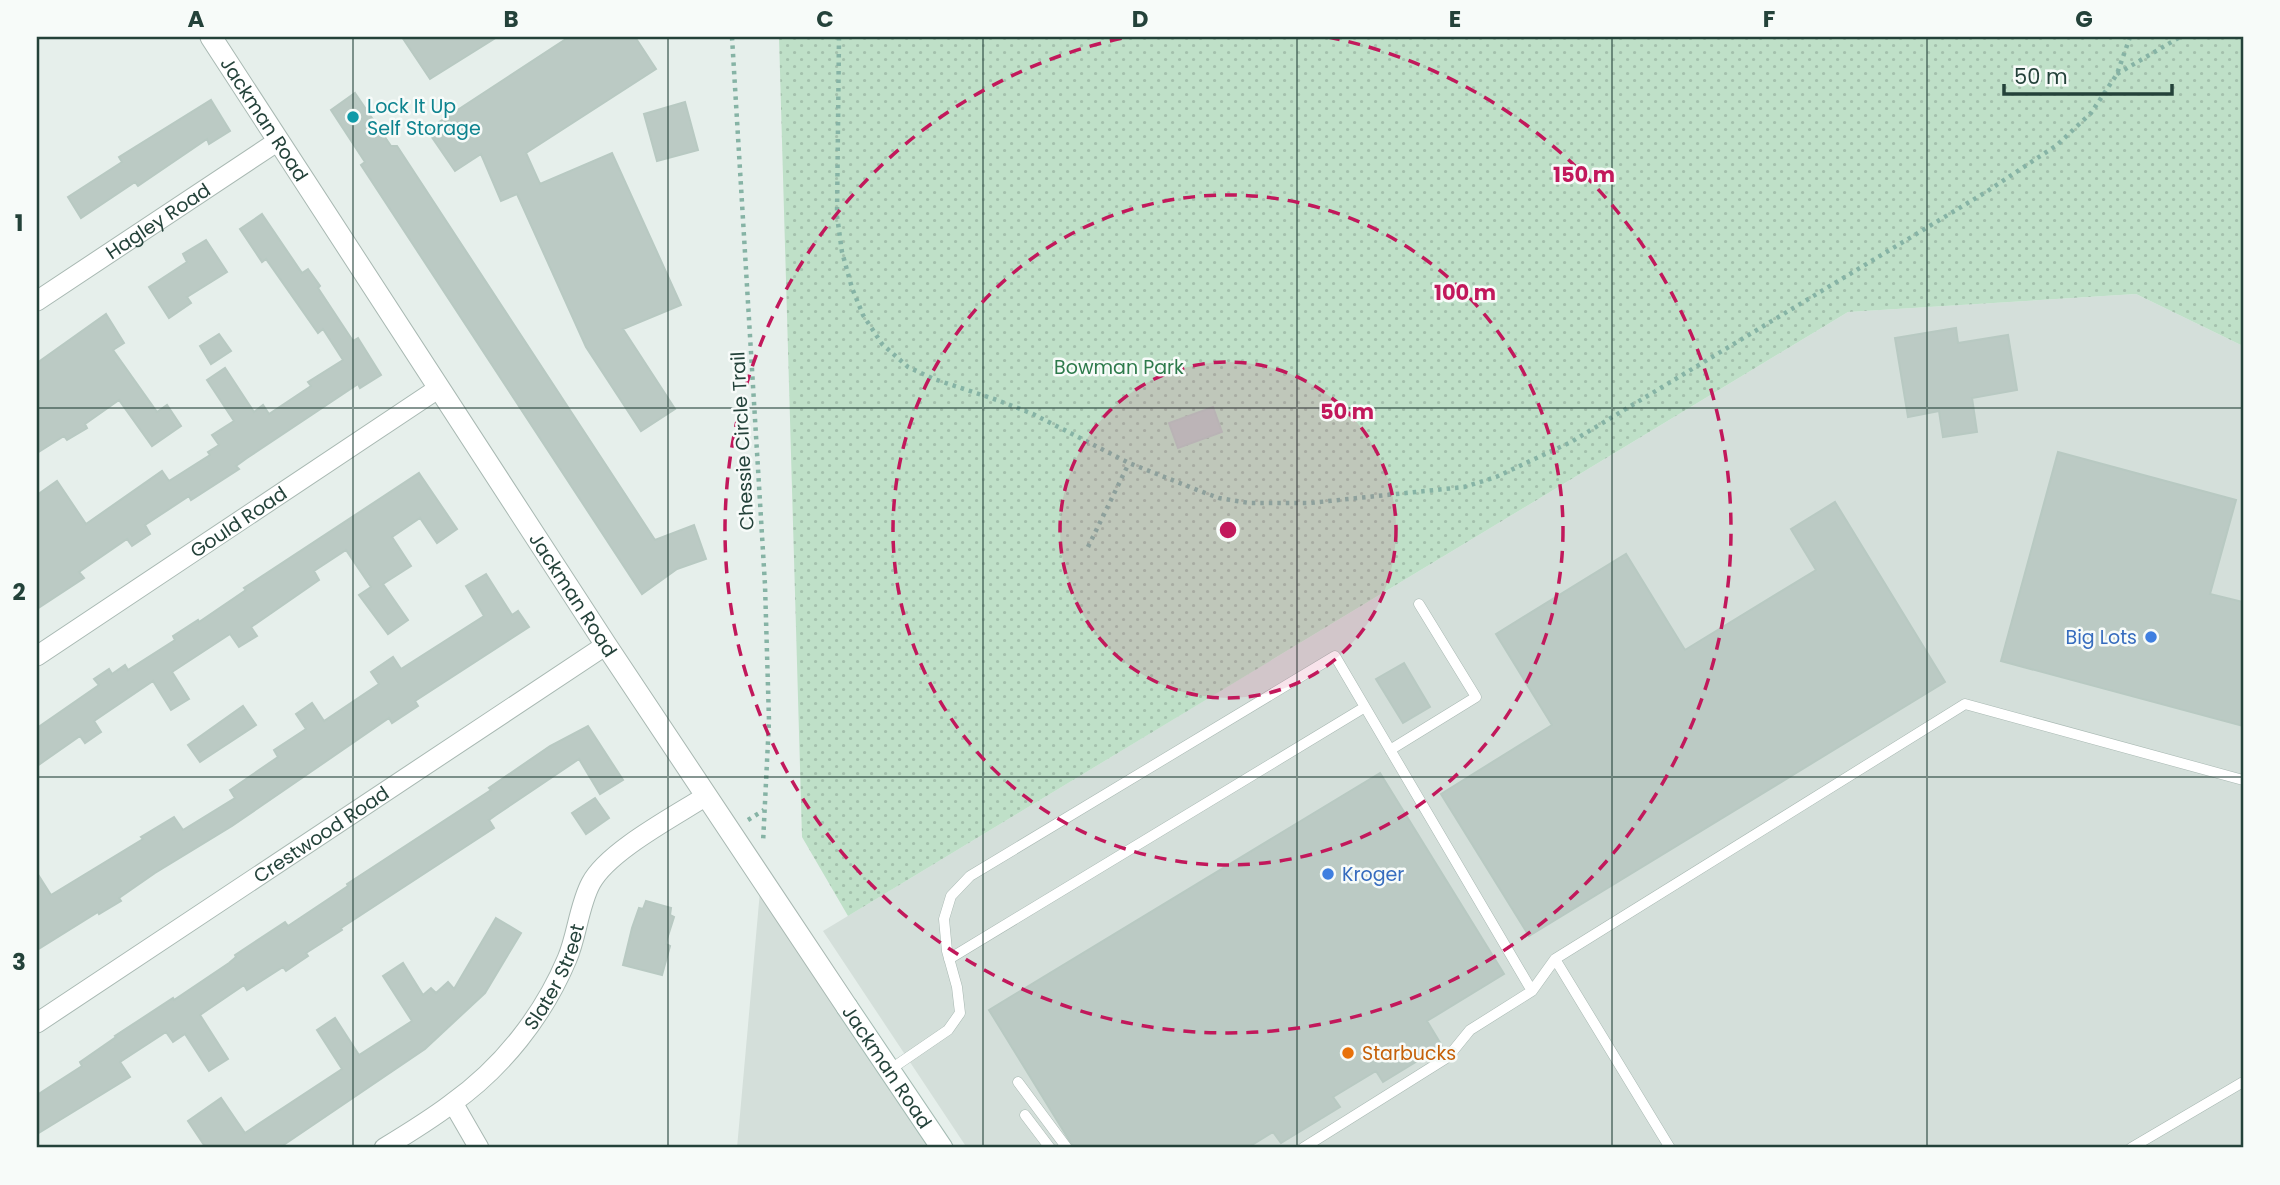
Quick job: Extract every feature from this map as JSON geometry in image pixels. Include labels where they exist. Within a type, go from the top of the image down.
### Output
[{"type":"street","name":"Jackman Road","points":[[211,37],[606,645],[942,1148]]},
{"type":"street","name":"Hagley Road","points":[[37,301],[278,141]]},
{"type":"street","name":"Gould Road","points":[[37,656],[439,388]]},
{"type":"street","name":"Crestwood Road","points":[[37,1023],[606,645]]},
{"type":"street","name":"Slater Street","points":[[384,1148],[453,1103],[502,1061],[542,1008],[568,957],[591,882],[620,851],[706,796]]},
{"type":"street","points":[[453,1103],[479,1148]]},
{"type":"lane","points":[[1390,750],[1476,697],[1419,604]]},
{"type":"lane","points":[[891,1069],[948,1030],[960,1013],[944,919],[951,896],[970,876],[1335,656],[1532,991]]},
{"type":"lane","points":[[1303,1148],[1448,1058],[1470,1030],[1532,991],[1555,959],[1965,704],[2243,780]]},
{"type":"lane","points":[[949,959],[1365,707]]},
{"type":"lane","points":[[1555,959],[1670,1148]]},
{"type":"lane","points":[[1018,1082],[1067,1148]]},
{"type":"lane","points":[[2131,1148],[2243,1082]]},
{"type":"lane","points":[[1025,1115],[1050,1148]]},
{"type":"path","name":"Chessie Circle Trail","points":[[732,37],[765,585],[769,721],[764,844]]},
{"type":"path","points":[[839,37],[837,216],[842,252],[863,315],[882,344],[908,367],[934,379],[1033,415],[1129,463],[1219,498],[1249,503],[1310,503],[1464,487],[1496,477],[1570,442],[1986,192],[2057,145],[2091,113],[2117,74],[2130,37]]},
{"type":"path","points":[[2117,74],[2180,37]]},
{"type":"path","points":[[1088,547],[1129,463]]},
{"type":"shaded area","points":[[2136,294],[2243,346],[2243,1148],[967,1148],[823,931],[1848,312]]},
{"type":"shaded area","points":[[761,880],[942,1148],[737,1148]]},
{"type":"green space","name":"Bowman Park","points":[[779,37],[2243,37],[2243,346],[2136,294],[1848,312],[848,916],[802,837]]},
{"type":"building","name":"Lock It Up Self Storage","points":[[402,37],[497,37],[430,79]]},
{"type":"building","name":"Lock It Up Self Storage","points":[[569,37],[635,37],[656,69],[526,153],[540,184],[612,153],[681,305],[623,329],[675,409],[641,431],[586,347],[517,194],[501,201],[481,154],[455,171],[427,130]]},
{"type":"building","name":"Lock It Up Self Storage","points":[[355,93],[391,146],[397,146],[655,540],[694,525],[706,559],[677,569],[642,594],[361,165],[365,162],[331,110]]},
{"type":"building","points":[[211,100],[230,131],[209,144],[207,139],[138,186],[135,182],[81,218],[68,197],[122,162],[119,157]]},
{"type":"building","points":[[685,102],[698,150],[657,161],[644,114]]},
{"type":"building","points":[[262,214],[302,273],[308,269],[353,341],[358,338],[381,375],[360,388],[358,384],[247,458],[236,466],[239,469],[191,500],[189,496],[145,525],[150,534],[132,546],[127,539],[79,572],[84,578],[37,609],[37,495],[57,481],[86,524],[162,471],[169,481],[210,455],[208,452],[219,445],[212,435],[234,421],[207,380],[225,368],[254,412],[263,405],[269,414],[311,386],[308,382],[343,360],[323,329],[318,333],[266,259],[262,262],[240,229]]},
{"type":"building","points":[[206,240],[227,272],[187,297],[191,303],[169,318],[149,287],[187,262],[183,254]]},
{"type":"building","points":[[106,314],[124,343],[113,350],[157,412],[167,405],[181,426],[152,446],[119,400],[85,424],[87,428],[67,440],[64,436],[37,453],[37,363]]},
{"type":"building","points":[[1956,328],[1958,343],[2008,335],[2017,390],[1972,398],[1977,432],[1943,437],[1939,411],[1908,417],[1895,338]]},
{"type":"building","points":[[219,334],[231,351],[211,364],[200,346]]},
{"type":"building","points":[[1213,407],[1222,432],[1178,448],[1169,423]]},
{"type":"building","points":[[2058,452],[2236,500],[2210,594],[2243,602],[2243,726],[2001,661]]},
{"type":"building","points":[[419,473],[457,529],[437,543],[420,518],[392,537],[411,566],[383,584],[408,620],[388,634],[359,595],[371,587],[346,550],[314,571],[319,580],[251,627],[257,636],[239,647],[230,634],[172,672],[189,699],[171,710],[153,681],[94,721],[101,732],[85,743],[80,736],[37,766],[37,728],[99,685],[94,679],[109,669],[112,674],[125,665],[128,670],[175,640],[173,636],[198,620],[199,622],[246,590],[244,588]]},
{"type":"building","points":[[1835,502],[1945,682],[1529,936],[1441,794],[1552,725],[1496,634],[1626,554],[1685,650],[1816,570],[1791,529]]},
{"type":"building","points":[[486,574],[512,615],[518,611],[529,627],[415,701],[418,706],[392,723],[389,718],[232,826],[155,873],[119,898],[121,901],[37,950],[37,873],[51,895],[174,817],[183,830],[235,798],[230,790],[278,757],[274,750],[306,729],[296,714],[312,703],[324,721],[379,684],[371,672],[393,657],[401,669],[484,616],[466,586]]},
{"type":"building","points":[[1404,663],[1430,707],[1403,723],[1376,679]]},
{"type":"building","points":[[243,706],[256,725],[200,762],[188,745]]},
{"type":"building","points":[[588,726],[623,780],[600,794],[579,759],[489,820],[494,828],[341,928],[342,930],[306,953],[308,956],[286,971],[283,967],[247,990],[244,985],[200,1015],[228,1059],[209,1071],[185,1034],[173,1042],[166,1032],[120,1062],[130,1077],[37,1134],[37,1095],[82,1066],[80,1062],[115,1036],[173,998],[174,1000],[285,922],[288,926],[348,886],[347,884],[491,790],[489,788],[550,746]]},
{"type":"building","name":"Kroger","points":[[1380,773],[1504,974],[1427,1021],[1442,1046],[1383,1082],[1376,1071],[1333,1097],[1340,1107],[1281,1143],[1273,1132],[1247,1148],[1074,1148],[989,1010]]},
{"type":"building","points":[[595,798],[609,818],[586,834],[572,813]]},
{"type":"building","points":[[646,901],[671,908],[670,915],[674,917],[667,939],[666,944],[670,946],[662,975],[623,965],[639,908],[643,909]]},
{"type":"building","points":[[496,918],[521,933],[485,993],[425,1049],[279,1148],[206,1148],[188,1121],[221,1098],[245,1133],[342,1069],[317,1030],[335,1018],[359,1055],[412,1021],[383,976],[403,963],[423,995],[431,988],[436,993],[448,982],[454,989]]},
{"type":"place","name":"Lock It Up Self Storage","points":[[353,117]]},
{"type":"place","name":"Big Lots","points":[[2151,637]]},
{"type":"place","name":"Kroger","points":[[1328,874]]},
{"type":"place","name":"Starbucks","points":[[1348,1053]]}]
